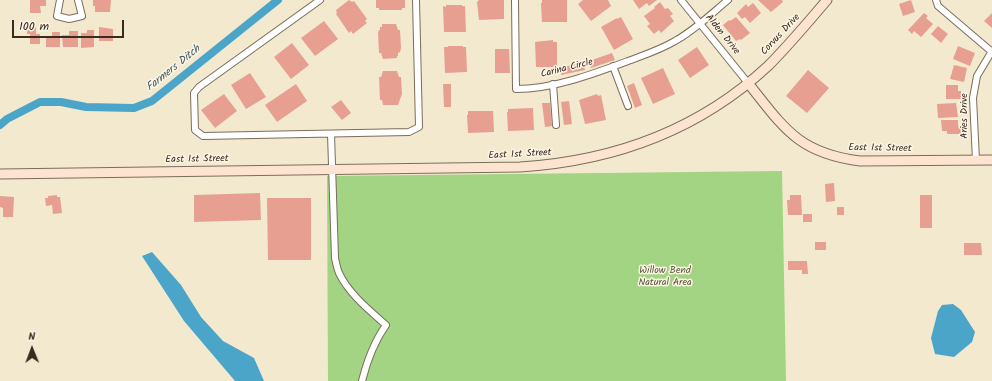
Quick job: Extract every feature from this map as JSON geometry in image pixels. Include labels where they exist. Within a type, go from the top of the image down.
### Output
[{"type":"street","points":[[60,0],[57,16],[68,19],[82,16],[78,0]]},
{"type":"street","points":[[320,0],[199,87],[194,93],[195,130],[203,136],[409,132],[419,127],[416,0]]},
{"type":"street","name":"Carina Circle","points":[[515,0],[516,89],[528,89],[591,74],[661,49],[700,24],[728,0]]},
{"type":"street","name":"Alden Drive","points":[[681,0],[748,83]]},
{"type":"street","name":"Corvus Drive","points":[[748,83],[787,47],[827,0]]},
{"type":"street","points":[[936,0],[938,6],[992,51]]},
{"type":"street","name":"Aries Drive","points":[[976,160],[973,98],[977,76],[992,51]]},
{"type":"street","points":[[613,66],[628,106]]},
{"type":"street","name":"East 1st Street","points":[[0,174],[520,167],[552,165],[597,157],[647,142],[671,131],[716,106],[748,83],[779,122],[794,136],[810,148],[828,155],[860,161],[992,160]]},
{"type":"street","points":[[553,84],[556,125]]},
{"type":"street","points":[[331,134],[335,258],[339,273],[349,289],[386,325],[378,336],[362,381]]},
{"type":"green space","name":"Willow Bend Natural Area","points":[[782,171],[786,381],[328,381],[327,176]]},
{"type":"water","points":[[152,252],[181,285],[201,317],[223,341],[254,358],[264,381],[235,381],[184,321],[142,256]]},
{"type":"water","points":[[953,304],[961,310],[975,332],[972,342],[954,357],[935,354],[931,338],[938,311],[942,305]]},
{"type":"building","points":[[30,0],[46,0],[46,6],[40,6],[41,13],[30,13]]},
{"type":"building","points":[[93,0],[111,0],[110,12],[95,12]]},
{"type":"building","points":[[349,0],[352,2],[354,1],[367,19],[365,21],[367,23],[353,34],[351,31],[349,33],[336,14],[336,10]]},
{"type":"building","points":[[376,0],[405,0],[405,8],[402,8],[402,10],[379,10],[379,8],[376,8]]},
{"type":"building","points":[[479,0],[504,0],[504,19],[479,20],[477,2]]},
{"type":"building","points":[[542,0],[567,0],[567,22],[542,22]]},
{"type":"building","points":[[583,0],[608,0],[611,6],[591,21],[578,4]]},
{"type":"building","points":[[633,0],[657,0],[649,6],[647,3],[639,9]]},
{"type":"building","points":[[758,0],[782,0],[783,2],[771,12]]},
{"type":"building","points":[[911,0],[915,12],[903,16],[899,4]]},
{"type":"building","points":[[660,2],[665,9],[668,8],[673,14],[670,16],[674,21],[661,33],[659,30],[654,34],[647,26],[650,24],[644,16],[655,8],[654,7]]},
{"type":"building","points":[[753,3],[761,13],[750,23],[745,17],[742,19],[737,13],[746,4],[748,7]]},
{"type":"building","points":[[446,5],[465,6],[466,32],[444,32],[443,6],[446,7]]},
{"type":"building","points":[[924,13],[928,16],[926,18],[933,24],[921,37],[914,31],[912,34],[908,30]]},
{"type":"building","points":[[992,13],[992,28],[984,21]]},
{"type":"building","points":[[621,17],[633,39],[614,50],[601,27]]},
{"type":"building","points":[[736,17],[750,33],[741,40],[736,41],[723,25]]},
{"type":"building","points":[[324,21],[338,39],[315,56],[301,38]]},
{"type":"building","points":[[382,24],[396,24],[398,30],[400,30],[401,48],[397,58],[383,59],[381,53],[379,53],[378,33],[380,27],[382,27]]},
{"type":"building","points":[[938,26],[948,34],[941,43],[931,34]]},
{"type":"building","points":[[27,27],[36,27],[36,34],[40,34],[40,44],[30,44],[30,34],[27,34]]},
{"type":"building","points":[[99,27],[113,29],[113,41],[99,41]]},
{"type":"building","points":[[87,30],[94,30],[94,47],[81,48],[81,33],[87,33]]},
{"type":"building","points":[[69,31],[78,31],[78,47],[63,47],[62,35],[69,35]]},
{"type":"building","points":[[52,32],[60,32],[60,47],[46,47],[46,37],[52,37]]},
{"type":"building","points":[[553,40],[553,42],[557,42],[557,67],[536,67],[535,42]]},
{"type":"building","points":[[292,43],[309,65],[291,79],[274,57]]},
{"type":"building","points":[[958,46],[975,53],[970,66],[953,59]]},
{"type":"building","points":[[444,47],[466,47],[467,72],[445,73]]},
{"type":"building","points":[[697,47],[709,65],[690,78],[678,60]]},
{"type":"building","points":[[495,49],[509,49],[510,73],[495,73]]},
{"type":"building","points":[[612,53],[615,60],[591,68],[589,61]]},
{"type":"building","points":[[583,62],[585,70],[561,75],[560,68]]},
{"type":"building","points":[[954,65],[967,68],[964,82],[950,79]]},
{"type":"building","points":[[663,68],[675,94],[653,104],[641,78]]},
{"type":"building","points":[[808,70],[829,88],[807,113],[786,96]]},
{"type":"building","points":[[383,71],[397,71],[399,77],[401,77],[402,94],[398,105],[383,105],[382,100],[380,100],[379,77],[381,77]]},
{"type":"building","points":[[250,73],[266,97],[246,109],[231,85]]},
{"type":"building","points":[[634,83],[642,105],[635,108],[627,86]]},
{"type":"building","points":[[296,84],[307,101],[277,122],[265,105]]},
{"type":"building","points":[[443,84],[451,84],[451,107],[444,107]]},
{"type":"building","points":[[946,85],[958,85],[958,91],[961,91],[961,99],[946,99]]},
{"type":"building","points":[[224,94],[237,111],[215,128],[201,110]]},
{"type":"building","points":[[597,94],[598,96],[601,95],[606,120],[585,124],[579,100]]},
{"type":"building","points":[[341,100],[351,113],[342,120],[331,107]]},
{"type":"building","points":[[569,101],[572,124],[564,125],[561,102]]},
{"type":"building","points":[[542,103],[550,103],[552,126],[545,127]]},
{"type":"building","points":[[956,103],[958,117],[938,118],[937,104]]},
{"type":"building","points":[[533,108],[534,130],[508,131],[508,109]]},
{"type":"building","points":[[468,111],[493,111],[494,132],[468,133]]},
{"type":"building","points":[[941,120],[958,120],[958,126],[961,126],[961,134],[947,134],[947,131],[942,131]]},
{"type":"building","points":[[834,183],[835,201],[826,202],[825,184]]},
{"type":"building","points":[[260,193],[261,220],[194,222],[194,195]]},
{"type":"building","points":[[57,195],[57,197],[60,197],[62,213],[53,214],[52,205],[46,206],[45,198],[48,198],[48,196]]},
{"type":"building","points":[[790,195],[801,195],[802,215],[788,215],[787,200],[790,200]]},
{"type":"building","points":[[920,195],[932,195],[932,228],[920,228]]},
{"type":"building","points":[[0,196],[14,197],[13,217],[3,217],[3,208],[0,207]]},
{"type":"building","points":[[267,198],[311,198],[311,260],[268,260]]},
{"type":"building","points":[[837,207],[844,207],[844,215],[837,215]]},
{"type":"building","points":[[803,214],[812,214],[812,222],[803,222]]},
{"type":"building","points":[[815,242],[826,242],[826,250],[815,250]]},
{"type":"building","points":[[964,243],[981,243],[982,255],[964,255]]},
{"type":"building","points":[[788,261],[807,261],[808,274],[802,274],[802,270],[788,270]]},
{"type":"waterway","name":"Farmers Ditch","points":[[0,125],[7,119],[40,102],[61,102],[86,107],[134,108],[152,101],[278,0]]}]
